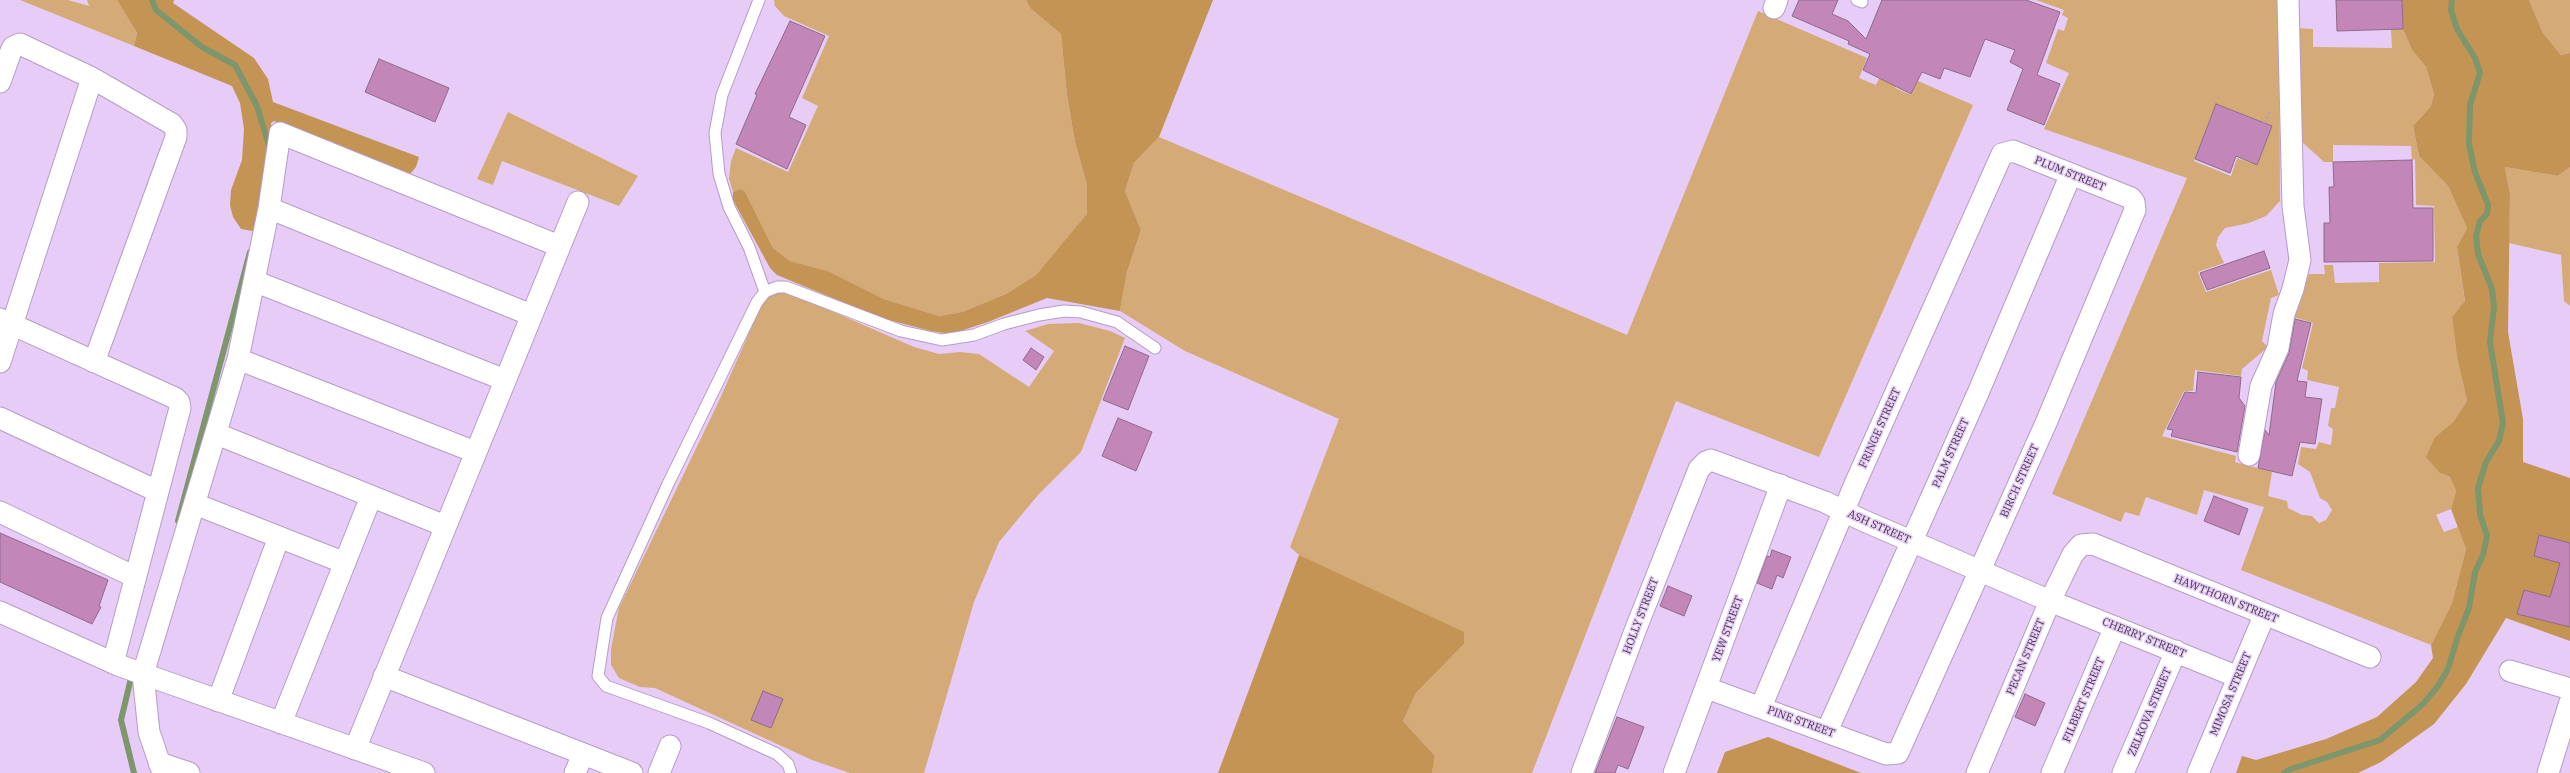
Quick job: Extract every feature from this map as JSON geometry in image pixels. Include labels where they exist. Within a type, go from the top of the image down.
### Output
[{"type":"street","points":[[2249,455],[2261,386],[2278,348],[2284,314],[2293,289],[2300,260],[2293,206],[2288,0]]},
{"type":"street","points":[[0,82],[13,47],[20,44],[92,78],[172,124],[176,133],[94,362]]},
{"type":"street","points":[[0,362],[7,323],[92,78]]},
{"type":"street","points":[[128,668],[195,504],[238,359],[269,208],[280,133],[559,246]]},
{"type":"street","name":"PLUM STREET","points":[[2005,152],[2013,151],[2127,196],[2134,202]]},
{"type":"street","name":"FRINGE STREET","points":[[1761,707],[1844,511],[1999,157],[2005,152]]},
{"type":"street","name":"PALM STREET","points":[[1827,731],[1978,393],[2071,174]]},
{"type":"street","points":[[355,749],[578,202]]},
{"type":"street","name":"BIRCH STREET","points":[[1894,755],[1900,749],[1981,570],[2064,379],[2134,210],[2134,202]]},
{"type":"street","points":[[269,208],[531,315]]},
{"type":"street","points":[[254,281],[505,380]]},
{"type":"street","points":[[7,323],[175,398],[179,402],[180,408],[135,577],[128,668],[161,768],[189,773]]},
{"type":"street","points":[[238,359],[475,452]]},
{"type":"street","points":[[0,418],[157,491]]},
{"type":"street","points":[[216,434],[445,526]]},
{"type":"street","name":"ASH STREET","points":[[1706,462],[1718,461],[1781,485],[2050,601]]},
{"type":"street","name":"HOLLY STREET","points":[[1582,773],[1670,540],[1700,469],[1706,462]]},
{"type":"street","name":"YEW STREET","points":[[1674,773],[1707,688],[1781,485]]},
{"type":"street","points":[[281,723],[371,496]]},
{"type":"street","points":[[195,504],[345,563]]},
{"type":"street","points":[[0,512],[135,577]]},
{"type":"street","points":[[218,701],[279,537]]},
{"type":"street","name":"HAWTHORN STREET","points":[[2081,545],[2092,544],[2264,616],[2370,657]]},
{"type":"street","name":"PECAN STREET","points":[[1977,773],[2050,601],[2073,554],[2081,545]]},
{"type":"street","name":"CHERRY STREET","points":[[2050,601],[2238,677]]},
{"type":"street","points":[[0,612],[128,668],[424,773]]},
{"type":"street","name":"MIMOSA STREET","points":[[2198,773],[2264,616]]},
{"type":"street","name":"FILBERT STREET","points":[[2052,773],[2115,627]]},
{"type":"street","name":"ZELKOVA STREET","points":[[2123,773],[2176,651]]},
{"type":"street","points":[[2510,671],[2570,689]]},
{"type":"street","points":[[384,676],[632,773]]},
{"type":"street","name":"PINE STREET","points":[[1707,688],[1886,754],[1894,755]]},
{"type":"street","points":[[2548,773],[2570,702]]},
{"type":"street","points":[[659,773],[670,746]]},
{"type":"street","points":[[575,773],[583,754]]},
{"type":"lane","points":[[759,0],[722,95],[715,133],[719,174],[729,207],[749,247],[765,292]]},
{"type":"lane","points":[[792,773],[788,764],[777,754],[702,720],[606,686],[598,676],[607,618],[668,484],[757,302],[765,292],[777,287],[786,287],[901,332],[942,340],[974,335],[1004,324],[1039,316],[1064,311],[1081,312],[1117,322],[1155,348]]},
{"type":"shaded area","points":[[20,0],[68,0],[89,6],[87,0],[117,0],[137,33],[134,46]]},
{"type":"shaded area","points":[[117,0],[174,0],[173,3],[254,58],[268,79],[273,102],[419,157],[416,167],[411,173],[405,173],[274,121],[271,123],[273,138],[258,232],[241,229],[233,217],[230,205],[231,190],[242,160],[244,129],[240,103],[232,86],[134,46],[137,33]]},
{"type":"shaded area","points":[[774,0],[1026,0],[1030,8],[1061,34],[1067,95],[1075,142],[1087,185],[1087,215],[1036,275],[1006,294],[962,312],[939,316],[884,299],[828,271],[790,261],[773,248],[745,193],[740,189],[733,192],[729,179],[731,161],[736,148],[788,172],[818,106],[802,98],[829,36],[784,16],[775,6]]},
{"type":"shaded area","points":[[1026,0],[1213,0],[1159,137],[1134,163],[1125,191],[1141,230],[1127,272],[1120,311],[1047,298],[988,322],[951,334],[931,331],[881,318],[777,275],[770,268],[733,200],[733,192],[740,189],[745,192],[773,248],[790,261],[828,271],[884,299],[939,316],[962,312],[1006,294],[1036,275],[1087,214],[1087,185],[1075,142],[1067,95],[1061,34],[1030,8]]},
{"type":"shaded area","points":[[2036,0],[2279,0],[2280,201],[2266,216],[2249,223],[2225,228],[2218,237],[2216,245],[2224,263],[2198,272],[2206,292],[2271,270],[2279,295],[2271,298],[2262,341],[2268,347],[2242,369],[2241,376],[2195,370],[2193,391],[2184,391],[2162,436],[2236,456],[2235,462],[2272,472],[2268,496],[2287,501],[2288,508],[2302,515],[2312,516],[2319,523],[2326,520],[2332,510],[2327,502],[2320,498],[2310,472],[2298,464],[2301,447],[2316,449],[2319,442],[2331,445],[2333,429],[2328,426],[2331,408],[2335,408],[2339,387],[2307,380],[2308,371],[2302,368],[2313,323],[2291,316],[2309,274],[2325,274],[2324,265],[2333,265],[2335,283],[2379,282],[2379,263],[2435,262],[2434,206],[2416,205],[2415,159],[2412,160],[2411,146],[2333,145],[2333,162],[2324,162],[2301,141],[2297,28],[2313,29],[2313,47],[2392,48],[2391,29],[2403,29],[2412,50],[2426,67],[2434,94],[2431,106],[2413,126],[2419,156],[2448,186],[2467,228],[2457,247],[2465,302],[2452,317],[2457,357],[2467,401],[2453,422],[2435,437],[2440,473],[2450,477],[2456,491],[2451,509],[2436,515],[2444,532],[2458,527],[2466,549],[2452,603],[2431,645],[2241,570],[2264,507],[2204,490],[2197,515],[2146,497],[2139,516],[2125,512],[2121,522],[2052,494],[2187,178],[2044,129],[2069,73],[2046,63],[2058,29],[2064,31],[2068,18],[2062,15],[2064,10]],"holes":[[[2216,104],[2272,126],[2257,165],[2237,158],[2231,176],[2194,161]]]},
{"type":"shaded area","points":[[2402,0],[2529,0],[2543,33],[2561,55],[2570,53],[2570,167],[2558,176],[2505,167],[2510,194],[2508,332],[2523,419],[2523,462],[2570,478],[2570,641],[2506,618],[2466,684],[2434,724],[2381,762],[2358,773],[2236,773],[2242,756],[2256,760],[2326,739],[2377,717],[2416,682],[2433,658],[2431,645],[2452,603],[2466,549],[2451,509],[2456,491],[2450,477],[2440,473],[2426,457],[2435,437],[2453,422],[2467,401],[2457,357],[2452,317],[2465,301],[2457,247],[2467,228],[2448,186],[2419,156],[2413,126],[2431,106],[2434,94],[2426,67],[2412,50],[2403,29]]},
{"type":"shaded area","points":[[2529,0],[2570,0],[2570,53],[2561,55],[2543,33]]},
{"type":"shaded area","points":[[1758,11],[1867,58],[1859,78],[1876,85],[1885,66],[1901,73],[1895,88],[1911,95],[1918,81],[1973,105],[1819,457],[1676,401],[1532,773],[1432,773],[1435,756],[1403,721],[1416,693],[1464,644],[1299,555],[1290,547],[1339,419],[1185,351],[1120,311],[1127,272],[1141,230],[1125,191],[1134,163],[1159,137],[1627,335]]},
{"type":"shaded area","points":[[508,112],[638,176],[619,206],[502,161],[493,185],[477,179]]},
{"type":"shaded area","points":[[2505,167],[2558,176],[2570,167],[2570,306],[2564,301],[2561,255],[2509,243],[2510,194]]},
{"type":"shaded area","points":[[772,293],[784,293],[820,306],[914,347],[939,354],[960,352],[979,354],[1029,387],[1054,351],[1025,331],[1048,324],[1079,323],[1110,331],[1125,338],[1081,452],[1038,495],[999,542],[974,602],[924,773],[850,773],[812,760],[655,688],[640,687],[619,678],[611,665],[611,649],[619,608],[718,403],[762,304]]},
{"type":"shaded area","points":[[1299,555],[1464,632],[1464,644],[1416,693],[1403,721],[1435,756],[1432,773],[1218,773]]},
{"type":"shaded area","points":[[1768,737],[1861,773],[1717,773],[1725,752]]},
{"type":"building","points":[[1799,0],[1838,0],[1832,14],[1848,21],[1866,39],[1882,0],[2026,0],[2060,12],[2037,75],[2060,84],[2044,125],[2007,110],[2023,69],[2010,62],[2015,50],[1985,39],[1970,77],[1944,68],[1940,79],[1922,72],[1911,94],[1863,70],[1870,54],[1848,44],[1849,41],[1792,16]]},
{"type":"building","points":[[2336,0],[2402,0],[2403,29],[2337,31]]},
{"type":"building","points":[[790,21],[825,36],[789,117],[806,125],[787,169],[736,144],[757,95],[755,94]]},
{"type":"building","points":[[379,59],[449,88],[435,122],[365,92]]},
{"type":"building","points":[[2216,104],[2272,126],[2257,165],[2236,156],[2230,173],[2195,159]]},
{"type":"building","points":[[2412,160],[2413,208],[2433,208],[2433,261],[2324,262],[2324,223],[2330,223],[2329,187],[2334,187],[2333,162]]},
{"type":"building","points":[[2264,251],[2270,268],[2207,290],[2200,273]]},
{"type":"building","points":[[2295,319],[2311,323],[2297,381],[2307,382],[2305,397],[2322,399],[2315,444],[2300,442],[2292,476],[2258,468],[2265,430],[2269,435],[2276,382],[2289,353]]},
{"type":"building","points":[[1125,346],[1149,356],[1128,410],[1103,400]]},
{"type":"building","points":[[1031,348],[1044,357],[1036,370],[1023,360]]},
{"type":"building","points":[[2198,372],[2241,377],[2239,398],[2245,406],[2237,452],[2171,436],[2173,430],[2167,429],[2185,392],[2196,393]]},
{"type":"building","points":[[1118,418],[1152,432],[1136,471],[1102,456]]},
{"type":"building","points":[[2214,496],[2248,509],[2239,535],[2204,521]]},
{"type":"building","points":[[0,533],[108,580],[99,606],[101,607],[92,624],[0,582]]},
{"type":"building","points":[[2539,535],[2570,543],[2570,627],[2517,614],[2524,590],[2550,597],[2560,563],[2534,556]]},
{"type":"building","points":[[1772,550],[1791,557],[1783,578],[1777,575],[1772,589],[1757,583],[1767,556],[1770,557]]},
{"type":"building","points":[[1668,586],[1692,596],[1684,616],[1660,606]]},
{"type":"building","points":[[763,691],[783,699],[771,728],[751,720]]},
{"type":"building","points":[[2025,694],[2045,703],[2035,726],[2015,717]]},
{"type":"building","points":[[1617,717],[1644,727],[1628,769],[1618,765],[1615,773],[1595,773]]},
{"type":"waterway","points":[[152,0],[156,10],[202,47],[235,65],[257,106],[270,149]]},
{"type":"waterway","points":[[2284,773],[2291,769],[2380,740],[2423,704],[2438,686],[2448,669],[2458,636],[2469,608],[2475,572],[2483,555],[2487,536],[2480,514],[2478,488],[2486,462],[2499,441],[2503,423],[2490,342],[2494,307],[2492,289],[2478,254],[2476,236],[2480,221],[2487,214],[2488,205],[2475,172],[2469,144],[2470,105],[2480,73],[2475,58],[2457,29],[2451,10],[2452,0]]},
{"type":"waterway","points":[[178,521],[250,252]]},
{"type":"waterway","points":[[132,674],[121,720],[134,773]]}]
